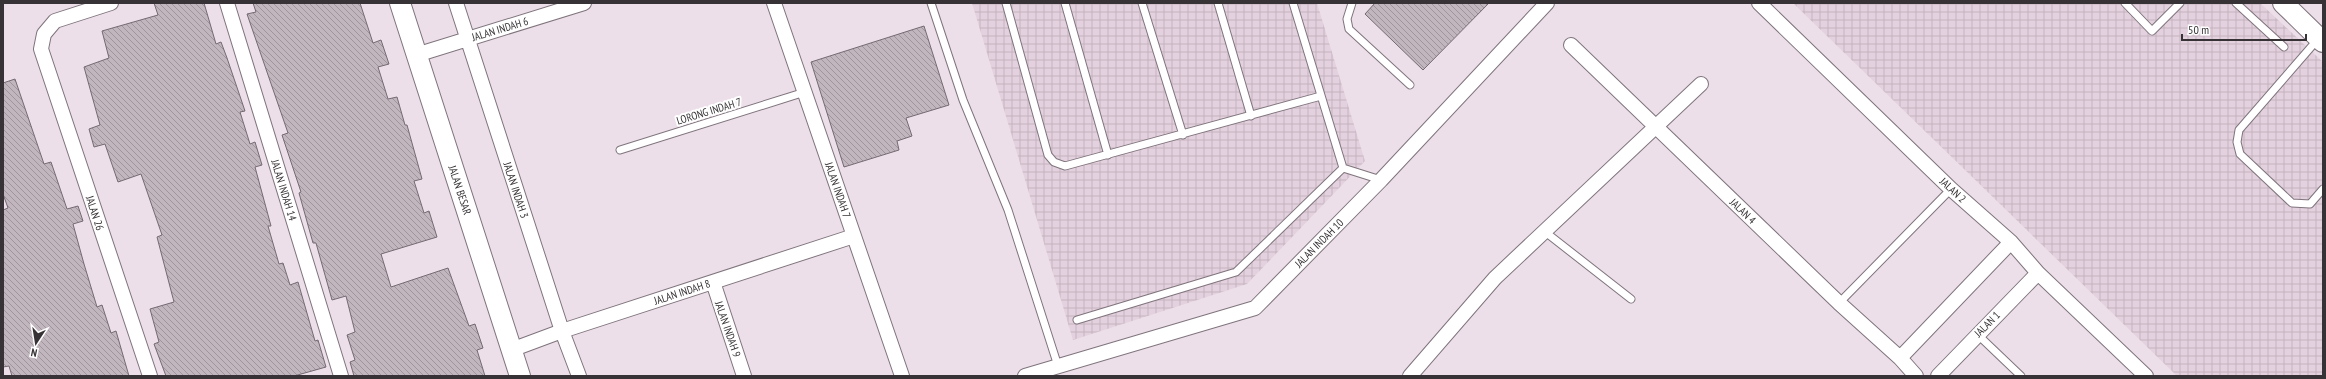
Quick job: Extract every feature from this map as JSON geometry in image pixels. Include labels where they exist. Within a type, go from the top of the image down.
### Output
[{"type":"street","name":"JALAN 26","points":[[111,3],[55,21],[44,34],[41,49],[150,376]]},
{"type":"street","name":"JALAN INDAH 14","points":[[227,3],[341,376]]},
{"type":"street","name":"JALAN BESAR","points":[[400,3],[520,376]]},
{"type":"street","name":"JALAN INDAH 3","points":[[456,3],[562,331],[579,376]]},
{"type":"street","name":"JALAN INDAH 6","points":[[416,55],[584,3]]},
{"type":"street","name":"JALAN INDAH 7","points":[[774,3],[902,376]]},
{"type":"street","name":"JALAN INDAH 10","points":[[1025,376],[1255,308],[1381,180],[1547,3]]},
{"type":"street","name":"JALAN 2","points":[[1759,3],[1951,189],[2011,242],[2038,273],[2146,376]]},
{"type":"street","points":[[2283,3],[2321,40]]},
{"type":"street","name":"JALAN 4","points":[[1571,45],[1839,303],[1900,358],[1916,376]]},
{"type":"street","points":[[1410,376],[1495,278],[1544,230],[1656,128],[1701,84]]},
{"type":"street","name":"JALAN INDAH 8","points":[[511,350],[562,331],[854,236]]},
{"type":"street","points":[[1900,358],[2011,242]]},
{"type":"street","name":"JALAN 1","points":[[1938,376],[1977,334],[2038,273]]},
{"type":"street","name":"JALAN INDAH 9","points":[[713,282],[744,376]]},
{"type":"lane","points":[[931,3],[963,100],[1008,210],[1058,366]]},
{"type":"lane","points":[[1006,3],[1048,155],[1054,162],[1065,166],[1183,135],[1321,96]]},
{"type":"lane","points":[[1065,3],[1108,155]]},
{"type":"lane","points":[[1142,3],[1183,135]]},
{"type":"lane","points":[[1218,3],[1251,116]]},
{"type":"lane","points":[[1293,3],[1344,168]]},
{"type":"lane","points":[[1352,3],[1347,18],[1349,29],[1410,85]]},
{"type":"lane","points":[[2125,3],[2152,31],[2180,3]]},
{"type":"lane","points":[[2236,3],[2284,47]]},
{"type":"lane","points":[[2321,40],[2239,130],[2237,142],[2240,154],[2292,203],[2310,204],[2323,189]]},
{"type":"lane","name":"LORONG INDAH 7","points":[[620,150],[805,92]]},
{"type":"lane","points":[[1344,168],[1381,180]]},
{"type":"lane","points":[[1077,320],[1236,272],[1344,168]]},
{"type":"lane","points":[[1839,303],[1951,189]]},
{"type":"lane","points":[[1544,230],[1631,300]]},
{"type":"lane","points":[[1977,334],[2021,376]]},
{"type":"shaded area","points":[[972,3],[1317,3],[1365,161],[1247,284],[1073,340]]},
{"type":"shaded area","points":[[1793,3],[2260,3],[2323,62],[2323,376],[2177,376]]},
{"type":"building","points":[[154,3],[204,3],[216,44],[221,42],[245,111],[240,112],[250,144],[255,142],[262,165],[255,167],[271,226],[268,226],[279,264],[283,263],[290,285],[298,282],[315,341],[318,340],[326,367],[294,376],[166,376],[154,344],[159,342],[150,309],[174,302],[157,237],[162,235],[141,174],[118,182],[105,144],[94,147],[89,129],[100,125],[84,67],[109,58],[102,31],[158,15]]},
{"type":"building","points":[[253,3],[360,3],[373,43],[381,40],[389,64],[378,67],[388,99],[397,97],[405,125],[407,125],[422,179],[414,181],[424,213],[429,211],[437,237],[381,254],[391,287],[448,268],[469,326],[475,324],[483,348],[477,350],[485,376],[354,376],[350,362],[355,360],[347,335],[355,332],[346,296],[332,300],[316,243],[313,243],[299,193],[301,192],[282,135],[288,133],[247,14],[256,12]]},
{"type":"building","points":[[1375,3],[1489,3],[1423,70],[1365,14]]},
{"type":"building","points":[[924,26],[949,105],[906,118],[912,136],[897,141],[899,150],[844,167],[811,62]]},
{"type":"building","points":[[15,79],[44,164],[51,162],[67,209],[78,206],[83,221],[73,224],[84,264],[97,307],[102,305],[111,333],[116,331],[129,376],[12,376],[9,366],[3,367],[3,210],[8,208],[3,194],[3,83]]}]
